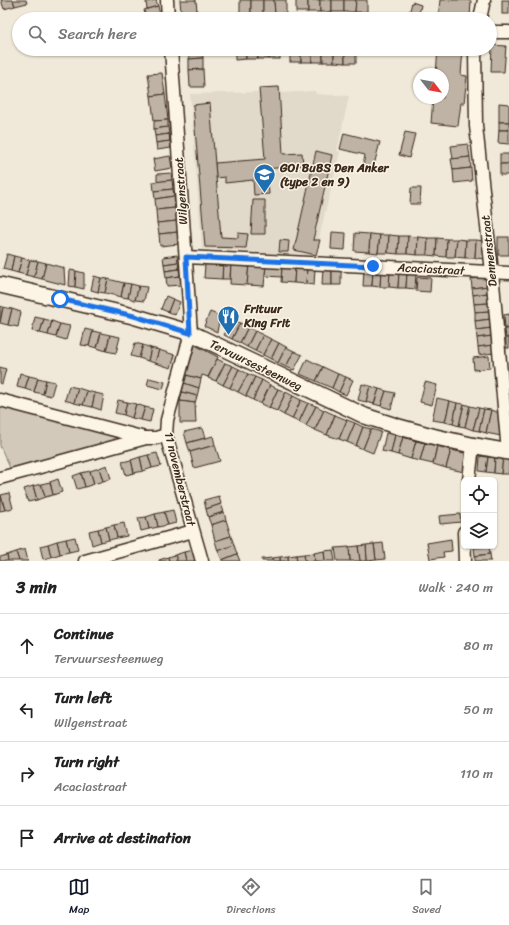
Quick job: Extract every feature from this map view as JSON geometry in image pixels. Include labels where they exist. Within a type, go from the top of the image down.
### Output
[{"type":"street","points":[[167,0],[168,12]]},
{"type":"street","points":[[481,12],[484,0]]},
{"type":"street","points":[[497,32],[509,32]]},
{"type":"street","name":"Wilgenstraat","points":[[172,56],[190,333]]},
{"type":"street","name":"Dennenstraat","points":[[475,56],[476,126],[492,272],[509,452]]},
{"type":"street","name":"Acaciastraat","points":[[186,257],[509,273]]},
{"type":"street","name":"Tervuursesteenweg","points":[[0,285],[134,316],[190,333],[365,416],[392,426],[509,452]]},
{"type":"street","name":"11 novemberstraat","points":[[190,333],[167,420],[166,435],[202,561]]},
{"type":"street","points":[[0,400],[146,438],[156,438],[166,435]]},
{"type":"street","points":[[0,478],[146,438]]},
{"type":"street","points":[[469,477],[473,445]]},
{"type":"street","points":[[85,561],[193,531]]},
{"type":"street","points":[[465,549],[465,561]]},
{"type":"shaded area","name":"GO! BuBS Den Anker (type 2 en 9)","points":[[280,86],[281,93],[315,91],[316,94],[349,96],[337,151],[340,152],[316,256],[202,249],[190,94],[258,92],[258,87]]},
{"type":"shaded area","points":[[0,406],[114,435],[114,441],[11,470],[0,446]]},
{"type":"building","points":[[1,0],[13,0],[15,6],[4,9]]},
{"type":"building","points":[[13,0],[26,0],[27,3],[15,6]]},
{"type":"building","points":[[156,0],[158,6],[147,9],[146,2]]},
{"type":"building","points":[[180,0],[196,0],[197,11],[181,12]]},
{"type":"building","points":[[240,0],[251,0],[251,12],[240,12]]},
{"type":"building","points":[[251,0],[263,0],[263,12],[251,12]]},
{"type":"building","points":[[263,0],[274,0],[275,12],[263,12]]},
{"type":"building","points":[[274,0],[286,0],[286,12],[275,12]]},
{"type":"building","points":[[296,0],[308,0],[308,12],[296,12]]},
{"type":"building","points":[[308,0],[320,0],[320,12],[308,12]]},
{"type":"building","points":[[320,0],[332,0],[332,12],[320,12]]},
{"type":"building","points":[[332,0],[344,0],[344,12],[332,12]]},
{"type":"building","points":[[344,0],[356,0],[355,12],[344,12]]},
{"type":"building","points":[[356,0],[367,0],[367,12],[355,12]]},
{"type":"building","points":[[440,0],[471,1],[470,12],[439,12]]},
{"type":"building","points":[[502,0],[509,0],[509,14],[502,14]]},
{"type":"building","points":[[412,2],[421,5],[420,12],[410,12]]},
{"type":"building","points":[[158,6],[159,12],[144,12],[144,10]]},
{"type":"building","points":[[497,45],[506,46],[504,72],[491,72],[492,56],[497,56]]},
{"type":"building","points":[[189,56],[203,56],[203,58],[189,59]]},
{"type":"building","points":[[235,56],[246,56],[246,59],[235,60]]},
{"type":"building","points":[[246,56],[258,56],[258,59],[246,59]]},
{"type":"building","points":[[258,56],[269,56],[269,59],[258,59]]},
{"type":"building","points":[[269,56],[280,56],[280,59],[269,59]]},
{"type":"building","points":[[290,56],[301,56],[301,62],[290,62]]},
{"type":"building","points":[[301,56],[312,56],[312,62],[301,62]]},
{"type":"building","points":[[312,56],[323,56],[323,62],[312,62]]},
{"type":"building","points":[[323,56],[334,56],[334,62],[323,62]]},
{"type":"building","points":[[334,56],[345,56],[345,63],[334,62]]},
{"type":"building","points":[[345,56],[356,56],[356,63],[345,63]]},
{"type":"building","points":[[437,56],[462,56],[461,75],[467,76],[464,103],[461,103],[458,126],[431,123],[433,104],[449,104],[449,68],[436,68]]},
{"type":"building","points":[[203,58],[203,69],[189,70],[189,59]]},
{"type":"building","points":[[203,69],[204,87],[190,87],[189,70]]},
{"type":"building","points":[[162,73],[165,94],[151,96],[148,74]]},
{"type":"building","points":[[279,87],[283,154],[302,153],[303,165],[267,169],[269,194],[254,195],[253,180],[225,183],[225,177],[216,178],[215,163],[265,159],[259,88]]},
{"type":"building","points":[[165,94],[168,120],[154,121],[151,96]]},
{"type":"building","points":[[210,103],[221,237],[238,238],[238,233],[248,234],[246,248],[205,247],[193,105]]},
{"type":"building","points":[[499,103],[509,104],[509,122],[499,122]]},
{"type":"building","points":[[168,120],[168,127],[154,129],[154,121]]},
{"type":"building","points":[[499,122],[509,122],[509,130],[499,130]]},
{"type":"building","points":[[168,127],[169,134],[155,136],[154,129]]},
{"type":"building","points":[[499,130],[509,130],[509,144],[498,143]]},
{"type":"building","points":[[405,132],[415,134],[409,158],[399,155]]},
{"type":"building","points":[[344,133],[380,142],[373,169],[363,166],[365,155],[340,149]]},
{"type":"building","points":[[169,134],[170,141],[156,143],[155,136]]},
{"type":"building","points":[[170,141],[171,148],[157,150],[156,143]]},
{"type":"building","points":[[468,144],[470,157],[453,159],[451,146]]},
{"type":"building","points":[[316,151],[332,155],[313,240],[320,240],[316,255],[294,250]]},
{"type":"building","points":[[500,154],[509,154],[509,164],[500,164]]},
{"type":"building","points":[[170,156],[172,168],[155,171],[153,159]]},
{"type":"building","points":[[470,157],[471,168],[453,170],[451,159]]},
{"type":"building","points":[[500,164],[509,164],[509,175],[500,175]]},
{"type":"building","points":[[471,168],[472,181],[454,183],[453,170]]},
{"type":"building","points":[[171,173],[172,180],[157,182],[157,174]]},
{"type":"building","points":[[172,180],[173,189],[154,191],[153,182]]},
{"type":"building","points":[[411,188],[421,188],[420,204],[410,204]]},
{"type":"building","points":[[173,189],[174,196],[155,199],[154,191]]},
{"type":"building","points":[[174,196],[175,208],[156,210],[155,199]]},
{"type":"building","points":[[253,200],[265,200],[265,234],[251,234]]},
{"type":"building","points":[[175,208],[177,221],[157,223],[156,210]]},
{"type":"building","points":[[177,221],[178,232],[159,234],[157,223]]},
{"type":"building","points":[[178,232],[179,244],[160,246],[159,234]]},
{"type":"building","points":[[332,232],[346,233],[345,250],[331,249]]},
{"type":"building","points":[[355,233],[370,234],[369,252],[354,251]]},
{"type":"building","points":[[370,234],[380,235],[378,253],[369,252]]},
{"type":"building","points":[[380,235],[389,235],[388,253],[378,253]]},
{"type":"building","points":[[389,235],[399,236],[398,254],[388,253]]},
{"type":"building","points":[[399,236],[408,236],[407,254],[398,254]]},
{"type":"building","points":[[408,236],[418,237],[417,255],[407,254]]},
{"type":"building","points":[[418,237],[428,238],[427,255],[417,255]]},
{"type":"building","points":[[498,237],[509,237],[509,255],[498,255]]},
{"type":"building","points":[[428,238],[437,238],[436,256],[427,255]]},
{"type":"building","points":[[437,238],[447,239],[446,257],[436,256]]},
{"type":"building","points":[[447,239],[457,239],[455,257],[446,257]]},
{"type":"building","points":[[457,239],[466,240],[465,258],[455,257]]},
{"type":"building","points":[[280,240],[289,241],[288,252],[279,252]]},
{"type":"building","points":[[466,240],[476,240],[475,258],[465,258]]},
{"type":"building","points":[[476,240],[485,241],[486,259],[475,258]]},
{"type":"building","points":[[7,254],[14,256],[11,271],[3,269]]},
{"type":"building","points":[[177,255],[178,262],[164,264],[163,257]]},
{"type":"building","points":[[14,256],[22,258],[18,273],[11,271]]},
{"type":"building","points":[[22,258],[30,260],[26,275],[18,273]]},
{"type":"building","points":[[30,260],[38,261],[34,277],[26,275]]},
{"type":"building","points":[[38,261],[46,263],[42,279],[34,277]]},
{"type":"building","points":[[178,262],[179,269],[165,271],[164,264]]},
{"type":"building","points":[[223,262],[231,262],[230,279],[222,279]]},
{"type":"building","points":[[223,262],[222,279],[204,278],[205,264]]},
{"type":"building","points":[[231,262],[249,264],[247,285],[230,284]]},
{"type":"building","points":[[46,263],[64,268],[65,285],[42,279]]},
{"type":"building","points":[[249,264],[266,265],[264,286],[247,285]]},
{"type":"building","points":[[266,265],[282,267],[282,277],[265,276]]},
{"type":"building","points":[[282,267],[295,267],[294,283],[281,282]]},
{"type":"building","points":[[295,267],[307,268],[306,284],[294,283]]},
{"type":"building","points":[[307,268],[315,269],[314,285],[306,284]]},
{"type":"building","points":[[323,268],[332,268],[332,285],[322,285]]},
{"type":"building","points":[[332,268],[341,269],[341,285],[332,285]]},
{"type":"building","points":[[179,269],[180,276],[166,278],[165,271]]},
{"type":"building","points":[[70,270],[76,271],[75,287],[69,286]]},
{"type":"building","points":[[364,270],[373,271],[372,286],[363,286]]},
{"type":"building","points":[[76,271],[84,273],[84,289],[75,287]]},
{"type":"building","points":[[373,271],[381,271],[380,287],[372,286]]},
{"type":"building","points":[[381,271],[390,272],[389,287],[380,287]]},
{"type":"building","points":[[390,272],[399,272],[398,288],[389,287]]},
{"type":"building","points":[[399,272],[407,273],[406,288],[398,288]]},
{"type":"building","points":[[407,273],[416,273],[415,289],[406,288]]},
{"type":"building","points":[[94,276],[101,278],[98,292],[91,290]]},
{"type":"building","points":[[180,276],[181,285],[167,286],[166,278]]},
{"type":"building","points":[[417,277],[431,278],[430,292],[416,291]]},
{"type":"building","points":[[488,277],[489,286],[472,288],[471,279]]},
{"type":"building","points":[[101,278],[108,279],[105,293],[98,292]]},
{"type":"building","points":[[108,279],[124,283],[121,297],[105,293]]},
{"type":"building","points":[[124,283],[131,284],[128,298],[121,297]]},
{"type":"building","points":[[131,284],[139,286],[135,300],[128,298]]},
{"type":"building","points":[[139,286],[147,287],[144,301],[135,300]]},
{"type":"building","points":[[488,286],[488,293],[473,295],[472,288]]},
{"type":"building","points":[[488,293],[489,303],[474,304],[473,295]]},
{"type":"building","points":[[166,296],[173,299],[168,312],[161,309]]},
{"type":"building","points":[[173,299],[180,302],[175,315],[168,312]]},
{"type":"building","points":[[489,303],[490,311],[475,312],[474,304]]},
{"type":"building","points":[[0,306],[3,307],[0,322]]},
{"type":"building","points":[[3,307],[12,309],[8,325],[0,323]]},
{"type":"building","points":[[12,309],[21,312],[18,327],[8,325]]},
{"type":"building","points":[[490,311],[491,319],[475,321],[475,312]]},
{"type":"building","points":[[210,312],[220,316],[217,332],[204,326]]},
{"type":"building","points":[[509,314],[509,328],[505,329],[504,315]]},
{"type":"building","points":[[35,317],[44,319],[40,333],[32,331]]},
{"type":"building","points":[[44,319],[52,321],[48,335],[40,333]]},
{"type":"building","points":[[232,319],[240,323],[232,339],[224,335]]},
{"type":"building","points":[[491,319],[492,328],[476,330],[475,321]]},
{"type":"building","points":[[52,321],[60,324],[56,337],[48,335]]},
{"type":"building","points":[[240,323],[248,327],[240,343],[232,339]]},
{"type":"building","points":[[60,324],[70,326],[66,340],[56,337]]},
{"type":"building","points":[[248,327],[255,331],[247,347],[240,343]]},
{"type":"building","points":[[492,328],[492,336],[477,338],[476,330]]},
{"type":"building","points":[[509,328],[509,338],[506,338],[505,329]]},
{"type":"building","points":[[85,329],[93,331],[89,346],[81,345]]},
{"type":"building","points":[[93,331],[101,333],[97,348],[89,346]]},
{"type":"building","points":[[255,331],[263,335],[255,351],[247,347]]},
{"type":"building","points":[[101,333],[110,335],[106,351],[97,348]]},
{"type":"building","points":[[110,335],[120,337],[116,353],[106,351]]},
{"type":"building","points":[[263,335],[271,339],[263,355],[255,351]]},
{"type":"building","points":[[492,336],[493,345],[478,347],[477,338]]},
{"type":"building","points":[[506,338],[509,338],[509,348],[506,348]]},
{"type":"building","points":[[271,339],[279,343],[271,359],[263,355]]},
{"type":"building","points":[[135,343],[143,345],[139,358],[131,356]]},
{"type":"building","points":[[279,343],[286,347],[278,363],[271,359]]},
{"type":"building","points":[[143,345],[151,348],[148,361],[139,358]]},
{"type":"building","points":[[195,345],[218,357],[208,377],[202,375],[201,379],[186,375]]},
{"type":"building","points":[[493,345],[494,353],[479,355],[478,347]]},
{"type":"building","points":[[286,347],[294,351],[286,367],[278,363]]},
{"type":"building","points":[[151,348],[159,350],[155,363],[148,361]]},
{"type":"building","points":[[159,350],[175,355],[171,368],[155,363]]},
{"type":"building","points":[[294,351],[302,355],[294,370],[286,367]]},
{"type":"building","points":[[489,356],[490,368],[474,370],[473,358]]},
{"type":"building","points":[[217,359],[225,363],[216,381],[208,378]]},
{"type":"building","points":[[307,359],[323,367],[316,381],[300,374]]},
{"type":"building","points":[[225,363],[233,366],[223,385],[216,381]]},
{"type":"building","points":[[233,366],[239,369],[230,388],[223,385]]},
{"type":"building","points":[[0,367],[6,369],[2,384],[0,383]]},
{"type":"building","points":[[323,367],[338,374],[332,388],[316,381]]},
{"type":"building","points":[[239,369],[248,374],[238,392],[230,388]]},
{"type":"building","points":[[20,373],[29,376],[25,389],[17,387]]},
{"type":"building","points":[[248,374],[255,377],[246,396],[238,392]]},
{"type":"building","points":[[338,374],[346,377],[339,392],[332,388]]},
{"type":"building","points":[[186,375],[201,379],[199,388],[184,383]]},
{"type":"building","points":[[29,376],[38,378],[34,392],[25,389]]},
{"type":"building","points":[[255,377],[262,380],[253,400],[246,396]]},
{"type":"building","points":[[346,377],[353,380],[346,395],[339,392]]},
{"type":"building","points":[[38,378],[46,380],[43,394],[34,392]]},
{"type":"building","points":[[149,378],[165,382],[163,389],[147,385]]},
{"type":"building","points":[[46,380],[55,382],[51,396],[43,394]]},
{"type":"building","points":[[262,380],[270,385],[261,404],[253,400]]},
{"type":"building","points":[[425,382],[437,385],[432,405],[420,402]]},
{"type":"building","points":[[184,383],[199,388],[197,396],[182,392]]},
{"type":"building","points":[[362,384],[370,386],[366,402],[358,400]]},
{"type":"building","points":[[270,385],[278,389],[269,408],[261,404]]},
{"type":"building","points":[[69,386],[78,388],[74,403],[65,400]]},
{"type":"building","points":[[370,386],[379,389],[374,404],[366,402]]},
{"type":"building","points":[[78,388],[87,391],[83,405],[74,403]]},
{"type":"building","points":[[278,389],[286,392],[277,411],[269,408]]},
{"type":"building","points":[[379,389],[386,391],[381,406],[374,404]]},
{"type":"building","points":[[87,391],[95,393],[92,407],[83,405]]},
{"type":"building","points":[[386,391],[395,393],[391,409],[381,406]]},
{"type":"building","points":[[182,392],[197,396],[195,403],[180,401]]},
{"type":"building","points":[[286,392],[293,396],[284,415],[277,411]]},
{"type":"building","points":[[95,393],[104,395],[101,410],[92,407]]},
{"type":"building","points":[[293,396],[301,400],[292,419],[284,415]]},
{"type":"building","points":[[437,398],[450,401],[445,422],[432,420]]},
{"type":"building","points":[[118,400],[127,402],[124,415],[115,413]]},
{"type":"building","points":[[301,400],[308,403],[299,422],[292,419]]},
{"type":"building","points":[[180,401],[195,403],[196,423],[180,423]]},
{"type":"building","points":[[450,401],[457,403],[453,424],[445,422]]},
{"type":"building","points":[[127,402],[136,404],[132,418],[124,415]]},
{"type":"building","points":[[308,403],[316,406],[306,426],[299,422]]},
{"type":"building","points":[[457,403],[464,404],[459,426],[453,424]]},
{"type":"building","points":[[136,404],[145,407],[141,420],[132,418]]},
{"type":"building","points":[[464,404],[470,406],[465,427],[459,426]]},
{"type":"building","points":[[316,406],[324,410],[315,430],[306,426]]},
{"type":"building","points":[[470,406],[479,408],[473,430],[465,427]]},
{"type":"building","points":[[145,407],[153,409],[150,422],[141,420]]},
{"type":"building","points":[[479,408],[484,409],[479,431],[473,430]]},
{"type":"building","points":[[484,409],[491,410],[486,433],[479,431]]},
{"type":"building","points":[[324,410],[335,415],[327,435],[315,430]]},
{"type":"building","points":[[491,410],[499,413],[501,436],[486,433]]},
{"type":"building","points":[[335,415],[347,420],[339,439],[327,435]]},
{"type":"building","points":[[347,420],[355,423],[347,442],[339,439]]},
{"type":"building","points":[[355,423],[363,427],[356,446],[347,442]]},
{"type":"building","points":[[363,427],[371,429],[363,449],[356,446]]},
{"type":"building","points":[[202,428],[205,438],[187,443],[184,432]]},
{"type":"building","points":[[371,429],[381,432],[373,453],[363,449]]},
{"type":"building","points":[[386,433],[395,435],[391,453],[382,451]]},
{"type":"building","points":[[395,435],[403,437],[398,455],[391,453]]},
{"type":"building","points":[[213,436],[215,445],[190,452],[187,443]]},
{"type":"building","points":[[403,437],[416,441],[411,459],[398,455]]},
{"type":"building","points":[[416,441],[425,443],[420,461],[411,459]]},
{"type":"building","points":[[425,443],[437,446],[433,464],[420,461]]},
{"type":"building","points":[[215,445],[220,461],[194,468],[190,452]]},
{"type":"building","points":[[437,446],[451,450],[446,468],[433,464]]},
{"type":"building","points":[[451,450],[469,454],[464,472],[446,468]]},
{"type":"building","points":[[157,453],[161,466],[152,468],[148,455]]},
{"type":"building","points":[[148,455],[152,468],[143,471],[140,457]]},
{"type":"building","points":[[480,456],[488,457],[486,472],[479,471]]},
{"type":"building","points":[[140,457],[143,471],[134,473],[131,460]]},
{"type":"building","points":[[488,457],[495,457],[494,473],[486,472]]},
{"type":"building","points":[[495,457],[503,458],[501,474],[494,473]]},
{"type":"building","points":[[503,458],[509,459],[509,474],[501,474]]},
{"type":"building","points":[[131,460],[134,473],[126,475],[122,462]]},
{"type":"building","points":[[107,465],[111,479],[103,481],[99,468]]},
{"type":"building","points":[[99,468],[103,481],[94,484],[90,471]]},
{"type":"building","points":[[90,471],[94,484],[85,487],[81,473]]},
{"type":"building","points":[[81,473],[85,487],[77,489],[73,476]]},
{"type":"building","points":[[58,479],[62,492],[53,495],[50,482]]},
{"type":"building","points":[[50,482],[53,495],[45,497],[41,484]]},
{"type":"building","points":[[41,484],[45,497],[37,500],[33,486]]},
{"type":"building","points":[[33,486],[37,500],[28,502],[24,489]]},
{"type":"building","points":[[9,493],[13,508],[5,510],[1,495]]},
{"type":"building","points":[[0,495],[5,510],[0,511]]},
{"type":"building","points":[[219,496],[221,504],[206,509],[204,500]]},
{"type":"building","points":[[221,504],[224,512],[208,517],[206,509]]},
{"type":"building","points":[[173,510],[176,523],[168,525],[164,512]]},
{"type":"building","points":[[164,512],[168,525],[158,527],[155,514]]},
{"type":"building","points":[[224,512],[226,520],[211,525],[208,517]]},
{"type":"building","points":[[155,514],[158,527],[149,529],[146,517]]},
{"type":"building","points":[[460,514],[461,522],[440,524],[439,516]]},
{"type":"building","points":[[146,517],[149,529],[141,531],[138,518]]},
{"type":"building","points":[[226,520],[231,536],[215,541],[211,525]]},
{"type":"building","points":[[124,523],[127,536],[117,538],[114,525]]},
{"type":"building","points":[[114,525],[117,538],[109,540],[106,527]]},
{"type":"building","points":[[106,527],[109,540],[101,542],[98,529]]},
{"type":"building","points":[[98,529],[101,542],[92,545],[89,531]]},
{"type":"building","points":[[231,536],[234,545],[218,551],[215,541]]},
{"type":"building","points":[[75,537],[78,550],[69,552],[66,539]]},
{"type":"building","points":[[66,539],[69,552],[60,554],[57,541]]},
{"type":"building","points":[[451,539],[452,551],[443,552],[444,557],[430,559],[427,543]]},
{"type":"building","points":[[57,541],[60,554],[51,557],[48,544]]},
{"type":"building","points":[[383,543],[385,559],[376,560],[374,544]]},
{"type":"building","points":[[48,544],[51,557],[43,559],[40,546]]},
{"type":"building","points":[[374,544],[376,560],[367,561],[366,545]]},
{"type":"building","points":[[234,545],[237,554],[222,560],[218,551]]},
{"type":"building","points":[[366,545],[367,561],[360,561],[358,546]]},
{"type":"building","points":[[358,546],[360,561],[350,561],[349,547]]},
{"type":"building","points":[[349,547],[350,561],[337,561],[335,548]]},
{"type":"building","points":[[25,549],[28,561],[19,561],[16,552]]},
{"type":"building","points":[[474,549],[489,549],[490,554],[475,556]]},
{"type":"building","points":[[194,550],[197,561],[186,561],[184,552]]},
{"type":"building","points":[[333,550],[335,561],[325,561],[324,551]]},
{"type":"building","points":[[324,551],[325,561],[315,561],[314,553]]},
{"type":"building","points":[[16,552],[19,561],[8,561],[7,555]]},
{"type":"building","points":[[184,552],[186,561],[177,561],[175,555]]},
{"type":"building","points":[[314,553],[315,561],[305,561],[304,554]]},
{"type":"building","points":[[237,554],[240,561],[222,561],[222,560]]},
{"type":"building","points":[[304,554],[305,561],[297,561],[296,555]]},
{"type":"building","points":[[490,554],[491,561],[475,561],[475,556]]},
{"type":"building","points":[[7,555],[8,561],[0,561],[0,557]]},
{"type":"building","points":[[175,555],[177,561],[169,561],[168,557]]},
{"type":"building","points":[[296,555],[297,561],[288,561],[288,556]]},
{"type":"building","points":[[288,556],[288,561],[280,561],[280,557]]},
{"type":"building","points":[[168,557],[169,561],[159,561],[159,560]]},
{"type":"building","points":[[280,557],[280,561],[273,561],[272,558]]},
{"type":"building","points":[[272,558],[273,561],[262,561],[262,559]]},
{"type":"place","name":"GO! BuBS Den Anker (type 2 en 9)","points":[[264,194]]},
{"type":"place","name":"Frituur King Frit","points":[[229,336]]},
{"type":"route","points":[[60,299],[134,316],[190,333],[186,257],[373,266]]}]
